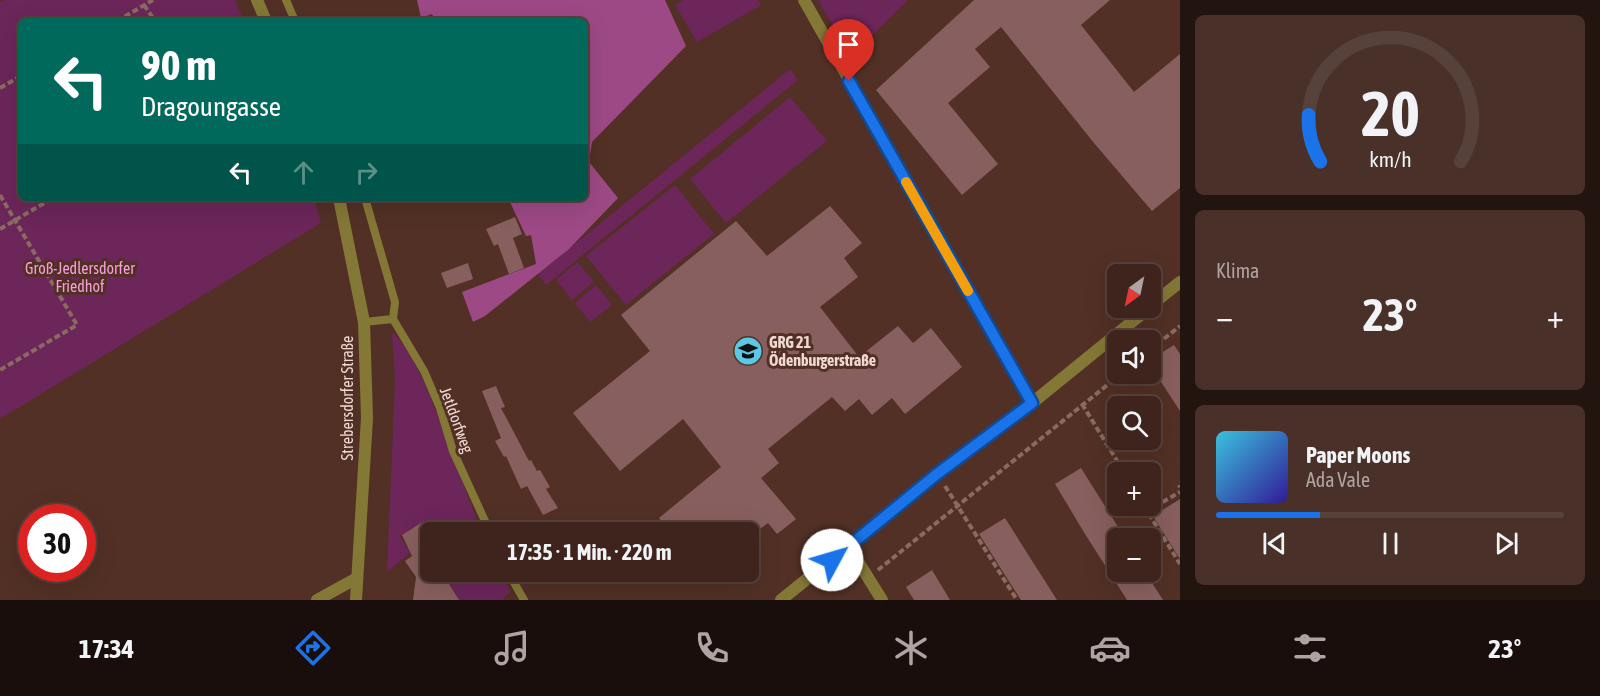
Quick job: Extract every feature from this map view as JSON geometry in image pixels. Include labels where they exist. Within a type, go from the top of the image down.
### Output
[{"type":"street","points":[[257,0],[265,18]]},
{"type":"street","points":[[804,0],[1032,403]]},
{"type":"street","name":"Strebersdorfer Straße","points":[[340,201],[364,321],[367,418],[356,600]]},
{"type":"street","points":[[1161,298],[1180,282]]},
{"type":"street","points":[[781,600],[1136,318]]},
{"type":"street","points":[[849,547],[882,600]]},
{"type":"street","points":[[317,600],[357,578]]},
{"type":"lane","points":[[286,0],[294,18]]},
{"type":"lane","points":[[364,321],[393,319],[395,302],[366,201]]},
{"type":"lane","name":"Jetldorfweg","points":[[393,319],[424,371],[440,408],[453,451],[485,522]]},
{"type":"lane","points":[[514,582],[524,600]]},
{"type":"path","points":[[122,18],[153,0]]},
{"type":"path","points":[[144,5],[152,18]]},
{"type":"path","points":[[0,88],[18,78]]},
{"type":"path","points":[[0,195],[77,325],[0,370]]},
{"type":"path","points":[[0,229],[48,201]]},
{"type":"path","points":[[1161,341],[1180,326]]},
{"type":"path","points":[[868,578],[1108,384]]},
{"type":"path","points":[[1082,404],[1118,462]]},
{"type":"path","points":[[937,474],[1017,600]]},
{"type":"path","points":[[1161,503],[1180,492]]},
{"type":"path","points":[[1150,516],[1180,564]]},
{"type":"green space","name":"Groß-Jedlersdorfer Friedhof","points":[[4,0],[235,0],[243,18],[18,18],[18,201],[315,201],[321,223],[0,419],[0,2]]},
{"type":"green space","points":[[683,0],[758,0],[761,5],[697,42],[675,5]]},
{"type":"green space","points":[[818,0],[908,0],[851,56]]},
{"type":"green space","points":[[790,69],[798,80],[546,285],[538,274]]},
{"type":"green space","points":[[790,97],[827,141],[726,223],[690,179]]},
{"type":"green space","points":[[675,185],[714,234],[626,305],[586,256]]},
{"type":"green space","points":[[578,262],[594,282],[572,300],[556,280]]},
{"type":"green space","points":[[596,285],[612,305],[590,322],[575,303]]},
{"type":"green space","points":[[392,334],[395,334],[414,362],[428,392],[478,522],[420,522],[400,536],[410,553],[387,572],[395,379]]},
{"type":"green space","points":[[452,582],[506,582],[511,592],[503,598],[504,600],[459,600],[449,584]]},
{"type":"shaded area","points":[[417,0],[665,0],[686,46],[592,142],[589,162],[618,198],[569,249],[485,316],[473,322],[462,292],[536,264],[531,235],[526,236],[509,201],[588,201],[588,18],[434,18],[432,14],[421,18]]},
{"type":"building","points":[[974,0],[1110,0],[1081,25],[1134,92],[1180,54],[1180,188],[1152,211],[1001,27],[975,49],[990,67],[948,103],[998,164],[962,195],[876,90]]},
{"type":"building","points":[[830,206],[862,243],[844,258],[858,277],[820,307],[859,357],[898,326],[913,343],[931,328],[962,367],[905,414],[892,398],[872,415],[859,399],[845,411],[832,397],[768,449],[779,463],[761,478],[796,519],[777,534],[768,523],[759,530],[759,522],[662,522],[659,518],[721,467],[683,419],[620,471],[573,413],[650,351],[621,315],[736,221],[767,256]]},
{"type":"building","points":[[515,217],[522,234],[513,238],[524,268],[509,274],[498,244],[494,246],[486,229]]},
{"type":"building","points":[[468,263],[473,279],[447,288],[441,273]]},
{"type":"building","points":[[1174,345],[1180,354],[1180,411],[1161,382],[1161,353]]},
{"type":"building","points":[[496,386],[505,407],[501,408],[529,461],[531,460],[537,471],[540,470],[550,487],[546,489],[558,508],[543,515],[527,486],[521,489],[506,456],[504,457],[495,441],[501,438],[482,391]]},
{"type":"building","points":[[1081,468],[1107,509],[1107,516],[1111,516],[1119,528],[1107,528],[1107,569],[1085,534],[1055,484]]},
{"type":"building","points":[[1180,499],[1180,559],[1153,516],[1161,516],[1161,511]]},
{"type":"building","points":[[1005,518],[1057,600],[1021,600],[1010,583],[979,534]]},
{"type":"building","points":[[420,524],[420,582],[452,582],[449,584],[459,600],[413,600],[416,577],[405,561],[412,556],[402,535]]},
{"type":"building","points":[[932,570],[950,600],[914,600],[906,587]]},
{"type":"building","points":[[1116,582],[1151,582],[1163,600],[1127,600]]},
{"type":"slow traffic","points":[[906,182],[968,291]]},
{"type":"place","name":"GRG 21 Ödenburgerstraße","points":[[748,351]]},
{"type":"route","points":[[832,560],[937,474],[1032,403],[849,81]]}]
